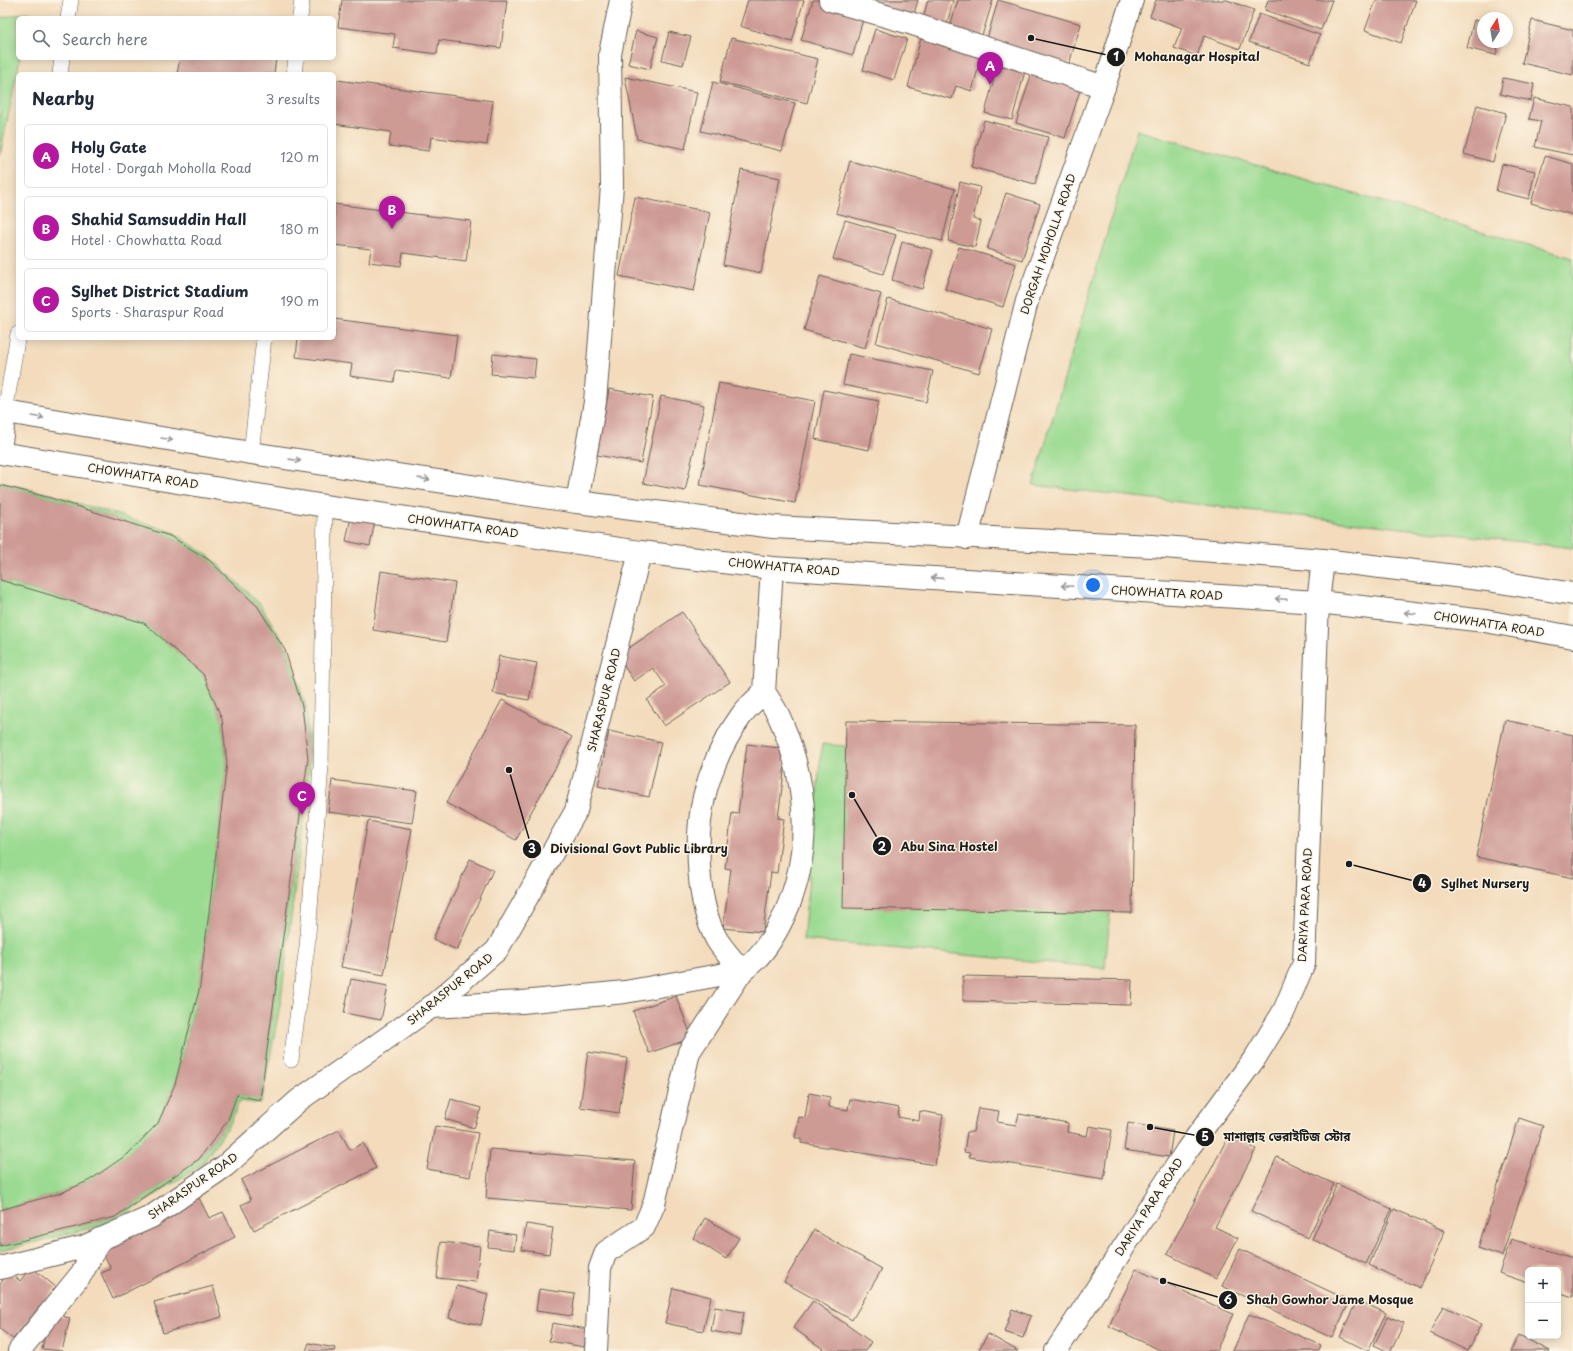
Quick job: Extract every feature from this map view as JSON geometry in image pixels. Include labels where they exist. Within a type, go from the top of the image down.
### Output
[{"type":"street","points":[[577,502],[595,402],[612,186],[610,54],[621,0]]},
{"type":"street","points":[[830,0],[910,23],[1104,87]]},
{"type":"street","name":"DORGAH MOHOLLA ROAD","points":[[968,538],[1027,301],[1104,87],[1132,0]]},
{"type":"street","points":[[0,452],[3,411],[251,453],[577,502],[773,527],[968,538],[1152,546],[1324,560],[1488,580],[1573,594]]},
{"type":"street","name":"CHOWHATTA ROAD","points":[[0,452],[325,506],[640,552],[772,568],[1318,602],[1485,621],[1573,637]]},
{"type":"street","name":"SHARASPUR ROAD","points":[[0,1268],[82,1247],[151,1217],[225,1166],[299,1100],[431,1007],[497,950],[576,811],[640,552]]},
{"type":"street","name":"DARIYA PARA ROAD","points":[[1056,1351],[1187,1150],[1255,1058],[1284,1011],[1304,963],[1318,602],[1324,560]]},
{"type":"street","points":[[596,1351],[600,1268],[606,1252],[644,1227],[654,1204],[689,1052],[742,971],[761,954],[780,925],[799,879],[805,840],[804,810],[792,750],[781,720],[764,692],[772,568]]},
{"type":"street","points":[[742,971],[717,940],[705,910],[700,882],[700,834],[704,797],[719,753],[741,715],[764,692]]},
{"type":"street","points":[[431,1007],[522,1002],[625,992],[742,971]]},
{"type":"street","points":[[19,1351],[82,1273],[100,1239]]},
{"type":"lane","points":[[68,16],[71,0]]},
{"type":"lane","points":[[300,16],[302,0]]},
{"type":"lane","points":[[60,72],[62,60]]},
{"type":"lane","points":[[294,72],[296,60]]},
{"type":"lane","points":[[3,411],[17,340]]},
{"type":"lane","points":[[251,453],[264,340]]},
{"type":"lane","points":[[290,1060],[307,947],[321,766],[325,506]]},
{"type":"green space","points":[[29,12],[28,16],[16,16],[16,60],[20,60],[0,156],[0,18]]},
{"type":"green space","points":[[1137,130],[1573,258],[1573,548],[1033,485]]},
{"type":"green space","points":[[0,482],[52,495],[173,532],[211,558],[260,604],[288,650],[306,707],[310,762],[281,999],[261,1104],[239,1101],[231,1122],[202,1164],[114,1222],[0,1251],[0,1246],[115,1217],[199,1159],[228,1120],[237,1095],[260,1100],[308,759],[302,706],[285,650],[258,607],[209,560],[170,536],[51,498],[0,485]]},
{"type":"green space","points":[[0,580],[144,623],[203,674],[222,719],[227,763],[200,986],[175,1084],[158,1123],[128,1154],[90,1180],[61,1193],[0,1210]]},
{"type":"green space","points":[[822,744],[1123,772],[1105,968],[803,940]]},
{"type":"building","points":[[342,0],[507,0],[501,48],[439,40],[437,54],[393,48],[395,34],[338,27]]},
{"type":"building","points":[[748,0],[804,0],[792,42],[740,26]]},
{"type":"building","points":[[813,0],[825,0],[865,12],[853,55],[801,40]]},
{"type":"building","points":[[854,0],[918,0],[912,21]]},
{"type":"building","points":[[928,0],[953,0],[946,28],[922,22]]},
{"type":"building","points":[[958,0],[993,0],[980,42],[948,33]]},
{"type":"building","points":[[998,0],[1081,24],[1067,71],[985,46]]},
{"type":"building","points":[[1156,0],[1227,0],[1254,10],[1240,49],[1204,36],[1197,56],[1174,48],[1182,28],[1150,16]]},
{"type":"building","points":[[1268,0],[1332,0],[1321,30],[1265,10]]},
{"type":"building","points":[[1376,0],[1416,0],[1401,43],[1365,30]]},
{"type":"building","points":[[1259,14],[1320,35],[1310,63],[1249,42]]},
{"type":"building","points":[[1474,20],[1477,21],[1477,48],[1498,48],[1496,55],[1467,48]]},
{"type":"building","points":[[1532,20],[1573,30],[1573,75],[1522,63]]},
{"type":"building","points":[[875,29],[907,39],[894,80],[863,70]]},
{"type":"building","points":[[636,31],[658,37],[650,69],[628,64]]},
{"type":"building","points":[[669,32],[691,37],[683,65],[662,60]]},
{"type":"building","points":[[922,34],[983,50],[972,91],[956,86],[952,99],[908,87]]},
{"type":"building","points":[[731,38],[818,59],[807,103],[720,82]]},
{"type":"building","points":[[180,60],[276,60],[274,72],[177,72]]},
{"type":"building","points":[[998,64],[1025,71],[1012,120],[985,113]]},
{"type":"building","points":[[1032,72],[1081,87],[1065,138],[1016,123]]},
{"type":"building","points":[[625,77],[697,92],[685,149],[637,139]]},
{"type":"building","points":[[1503,78],[1534,84],[1531,101],[1500,94]]},
{"type":"building","points":[[337,80],[493,101],[487,145],[431,137],[429,151],[389,146],[391,132],[336,124]]},
{"type":"building","points":[[713,82],[795,103],[782,151],[701,131]]},
{"type":"building","points":[[1534,98],[1573,107],[1573,155],[1535,147],[1541,121],[1529,119]]},
{"type":"building","points":[[1477,105],[1506,113],[1493,162],[1464,154]]},
{"type":"building","points":[[984,120],[1048,137],[1035,184],[971,167]]},
{"type":"building","points":[[1545,156],[1573,164],[1573,215],[1531,203]]},
{"type":"building","points":[[850,161],[955,189],[942,241],[836,213]]},
{"type":"building","points":[[1502,164],[1535,171],[1529,199],[1496,191]]},
{"type":"building","points":[[741,170],[780,178],[761,273],[723,265]]},
{"type":"building","points":[[960,182],[980,187],[973,219],[981,221],[975,247],[948,241]]},
{"type":"building","points":[[1006,193],[1040,204],[1022,260],[987,249]]},
{"type":"building","points":[[635,197],[710,212],[694,291],[619,276]]},
{"type":"building","points":[[336,204],[471,221],[466,261],[403,253],[401,266],[369,262],[371,249],[336,245]]},
{"type":"building","points":[[845,220],[896,235],[883,274],[833,259]]},
{"type":"building","points":[[902,242],[933,250],[922,289],[892,280]]},
{"type":"building","points":[[959,247],[1016,264],[1003,307],[945,289]]},
{"type":"building","points":[[820,276],[881,294],[865,348],[804,330]]},
{"type":"building","points":[[888,299],[992,329],[979,373],[876,343]]},
{"type":"building","points":[[336,319],[457,335],[451,378],[396,370],[394,382],[350,376],[352,364],[296,357],[298,340],[336,340]]},
{"type":"building","points":[[493,354],[536,359],[534,378],[491,374]]},
{"type":"building","points":[[849,354],[933,371],[926,402],[843,385]]},
{"type":"building","points":[[719,383],[815,401],[795,503],[700,485]]},
{"type":"building","points":[[609,389],[653,397],[641,463],[597,455]]},
{"type":"building","points":[[824,390],[879,401],[869,450],[815,439]]},
{"type":"building","points":[[661,396],[704,405],[685,491],[643,483]]},
{"type":"building","points":[[0,485],[51,498],[170,536],[209,560],[258,607],[285,650],[302,706],[308,759],[260,1100],[237,1095],[228,1120],[199,1159],[115,1217],[0,1246],[0,1210],[61,1193],[90,1180],[128,1154],[158,1123],[175,1084],[200,986],[227,763],[222,719],[203,674],[144,623],[0,580]]},
{"type":"building","points":[[351,517],[375,521],[370,546],[346,541]]},
{"type":"building","points":[[381,571],[455,583],[446,642],[373,630]]},
{"type":"building","points":[[682,612],[730,682],[664,726],[647,700],[666,686],[653,668],[634,681],[617,656]]},
{"type":"building","points":[[499,656],[537,663],[529,700],[493,693]]},
{"type":"building","points":[[502,700],[572,737],[516,840],[446,803]]},
{"type":"building","points":[[1505,720],[1573,735],[1573,878],[1476,857]]},
{"type":"building","points":[[846,721],[1135,725],[1132,913],[843,908]]},
{"type":"building","points":[[609,731],[661,742],[649,797],[598,786]]},
{"type":"building","points":[[747,744],[787,749],[778,818],[784,819],[777,873],[771,872],[763,932],[723,928],[731,869],[725,868],[732,813],[738,814]]},
{"type":"building","points":[[332,780],[417,791],[412,823],[328,812]]},
{"type":"building","points":[[368,821],[412,829],[384,975],[341,967]]},
{"type":"building","points":[[470,859],[493,870],[457,950],[433,939]]},
{"type":"building","points":[[963,976],[1132,980],[1131,1005],[963,1001]]},
{"type":"building","points":[[351,979],[388,986],[381,1020],[344,1013]]},
{"type":"building","points":[[676,996],[692,1038],[649,1053],[633,1011]]},
{"type":"building","points":[[588,1052],[627,1058],[619,1113],[580,1107]]},
{"type":"building","points":[[809,1093],[830,1097],[829,1107],[848,1110],[850,1099],[899,1108],[898,1117],[919,1121],[920,1111],[943,1115],[935,1165],[801,1143],[801,1138],[795,1138],[799,1117],[805,1118]]},
{"type":"building","points":[[451,1099],[481,1108],[474,1128],[445,1119]]},
{"type":"building","points":[[978,1108],[999,1111],[997,1122],[1016,1125],[1019,1114],[1068,1123],[1067,1132],[1087,1136],[1089,1126],[1112,1130],[1104,1179],[969,1157],[970,1153],[964,1152],[967,1132],[973,1132]]},
{"type":"building","points":[[1519,1118],[1543,1126],[1502,1256],[1478,1248]]},
{"type":"building","points":[[1128,1123],[1173,1131],[1169,1157],[1124,1150]]},
{"type":"building","points":[[435,1126],[478,1133],[470,1177],[427,1169]]},
{"type":"building","points":[[339,1130],[350,1150],[363,1143],[376,1168],[254,1230],[241,1205],[251,1200],[241,1180]]},
{"type":"building","points":[[1229,1135],[1256,1149],[1215,1227],[1238,1238],[1216,1279],[1167,1254]]},
{"type":"building","points":[[490,1149],[635,1161],[631,1210],[486,1198]]},
{"type":"building","points":[[1277,1157],[1334,1184],[1308,1238],[1251,1211]]},
{"type":"building","points":[[1337,1184],[1392,1209],[1366,1264],[1312,1239]]},
{"type":"building","points":[[199,1198],[209,1218],[223,1212],[235,1237],[113,1299],[101,1273],[111,1269],[101,1248]]},
{"type":"building","points":[[1394,1209],[1445,1231],[1420,1288],[1369,1265]]},
{"type":"building","points":[[705,1218],[739,1238],[726,1259],[693,1238]]},
{"type":"building","points":[[526,1224],[553,1228],[549,1254],[522,1250]]},
{"type":"building","points":[[814,1230],[882,1269],[852,1320],[784,1282]]},
{"type":"building","points":[[490,1231],[516,1235],[514,1250],[488,1247]]},
{"type":"building","points":[[1511,1239],[1573,1258],[1573,1297],[1561,1293],[1561,1267],[1525,1267],[1525,1282],[1499,1273]]},
{"type":"building","points":[[441,1242],[480,1246],[476,1282],[437,1278]]},
{"type":"building","points":[[1240,1249],[1350,1301],[1332,1338],[1222,1286]]},
{"type":"building","points":[[31,1267],[56,1287],[13,1339],[0,1329],[0,1284],[9,1272],[20,1281]]},
{"type":"building","points":[[1136,1269],[1233,1314],[1216,1351],[1162,1351],[1109,1326]]},
{"type":"building","points":[[213,1286],[222,1317],[163,1333],[154,1302]]},
{"type":"building","points":[[456,1286],[488,1294],[481,1325],[449,1318]]},
{"type":"building","points":[[673,1288],[711,1297],[703,1331],[665,1323]]},
{"type":"building","points":[[539,1289],[575,1294],[572,1316],[536,1311]]},
{"type":"building","points":[[1357,1300],[1386,1313],[1368,1351],[1340,1337]]},
{"type":"building","points":[[813,1301],[871,1342],[865,1351],[826,1351],[793,1328]]},
{"type":"building","points":[[1443,1306],[1481,1324],[1468,1351],[1430,1333]]},
{"type":"building","points":[[715,1307],[744,1312],[740,1336],[711,1331]]},
{"type":"building","points":[[1012,1309],[1031,1316],[1023,1338],[1004,1332]]},
{"type":"building","points":[[49,1313],[70,1318],[62,1351],[42,1349]]},
{"type":"building","points":[[1249,1314],[1321,1345],[1319,1351],[1233,1351]]},
{"type":"building","points":[[1388,1316],[1404,1323],[1391,1351],[1387,1351],[1374,1345]]},
{"type":"building","points":[[552,1323],[587,1329],[584,1347],[549,1341]]},
{"type":"building","points":[[988,1334],[1018,1351],[978,1351]]},
{"type":"building","points":[[1519,1335],[1550,1351],[1511,1351]]},
{"type":"building","points":[[309,1343],[335,1348],[334,1351],[306,1351]]},
{"type":"place","name":"Mohanagar Hospital","points":[[1031,38]]},
{"type":"place","name":"Holy Gate","points":[[990,85]]},
{"type":"place","name":"Shahid Samsuddin Hall","points":[[392,229]]},
{"type":"place","name":"Divisional Govt Public Library","points":[[509,770]]},
{"type":"place","name":"Abu Sina Hostel","points":[[852,795]]},
{"type":"place","name":"Sylhet District Stadium","points":[[302,815]]},
{"type":"place","name":"Sylhet Nursery","points":[[1349,864]]},
{"type":"place","name":"মাশাল্লাহ ভেরাইটিজ স্টোর","points":[[1150,1127]]},
{"type":"place","name":"Shah Gowhor Jame Mosque","points":[[1163,1281]]}]
